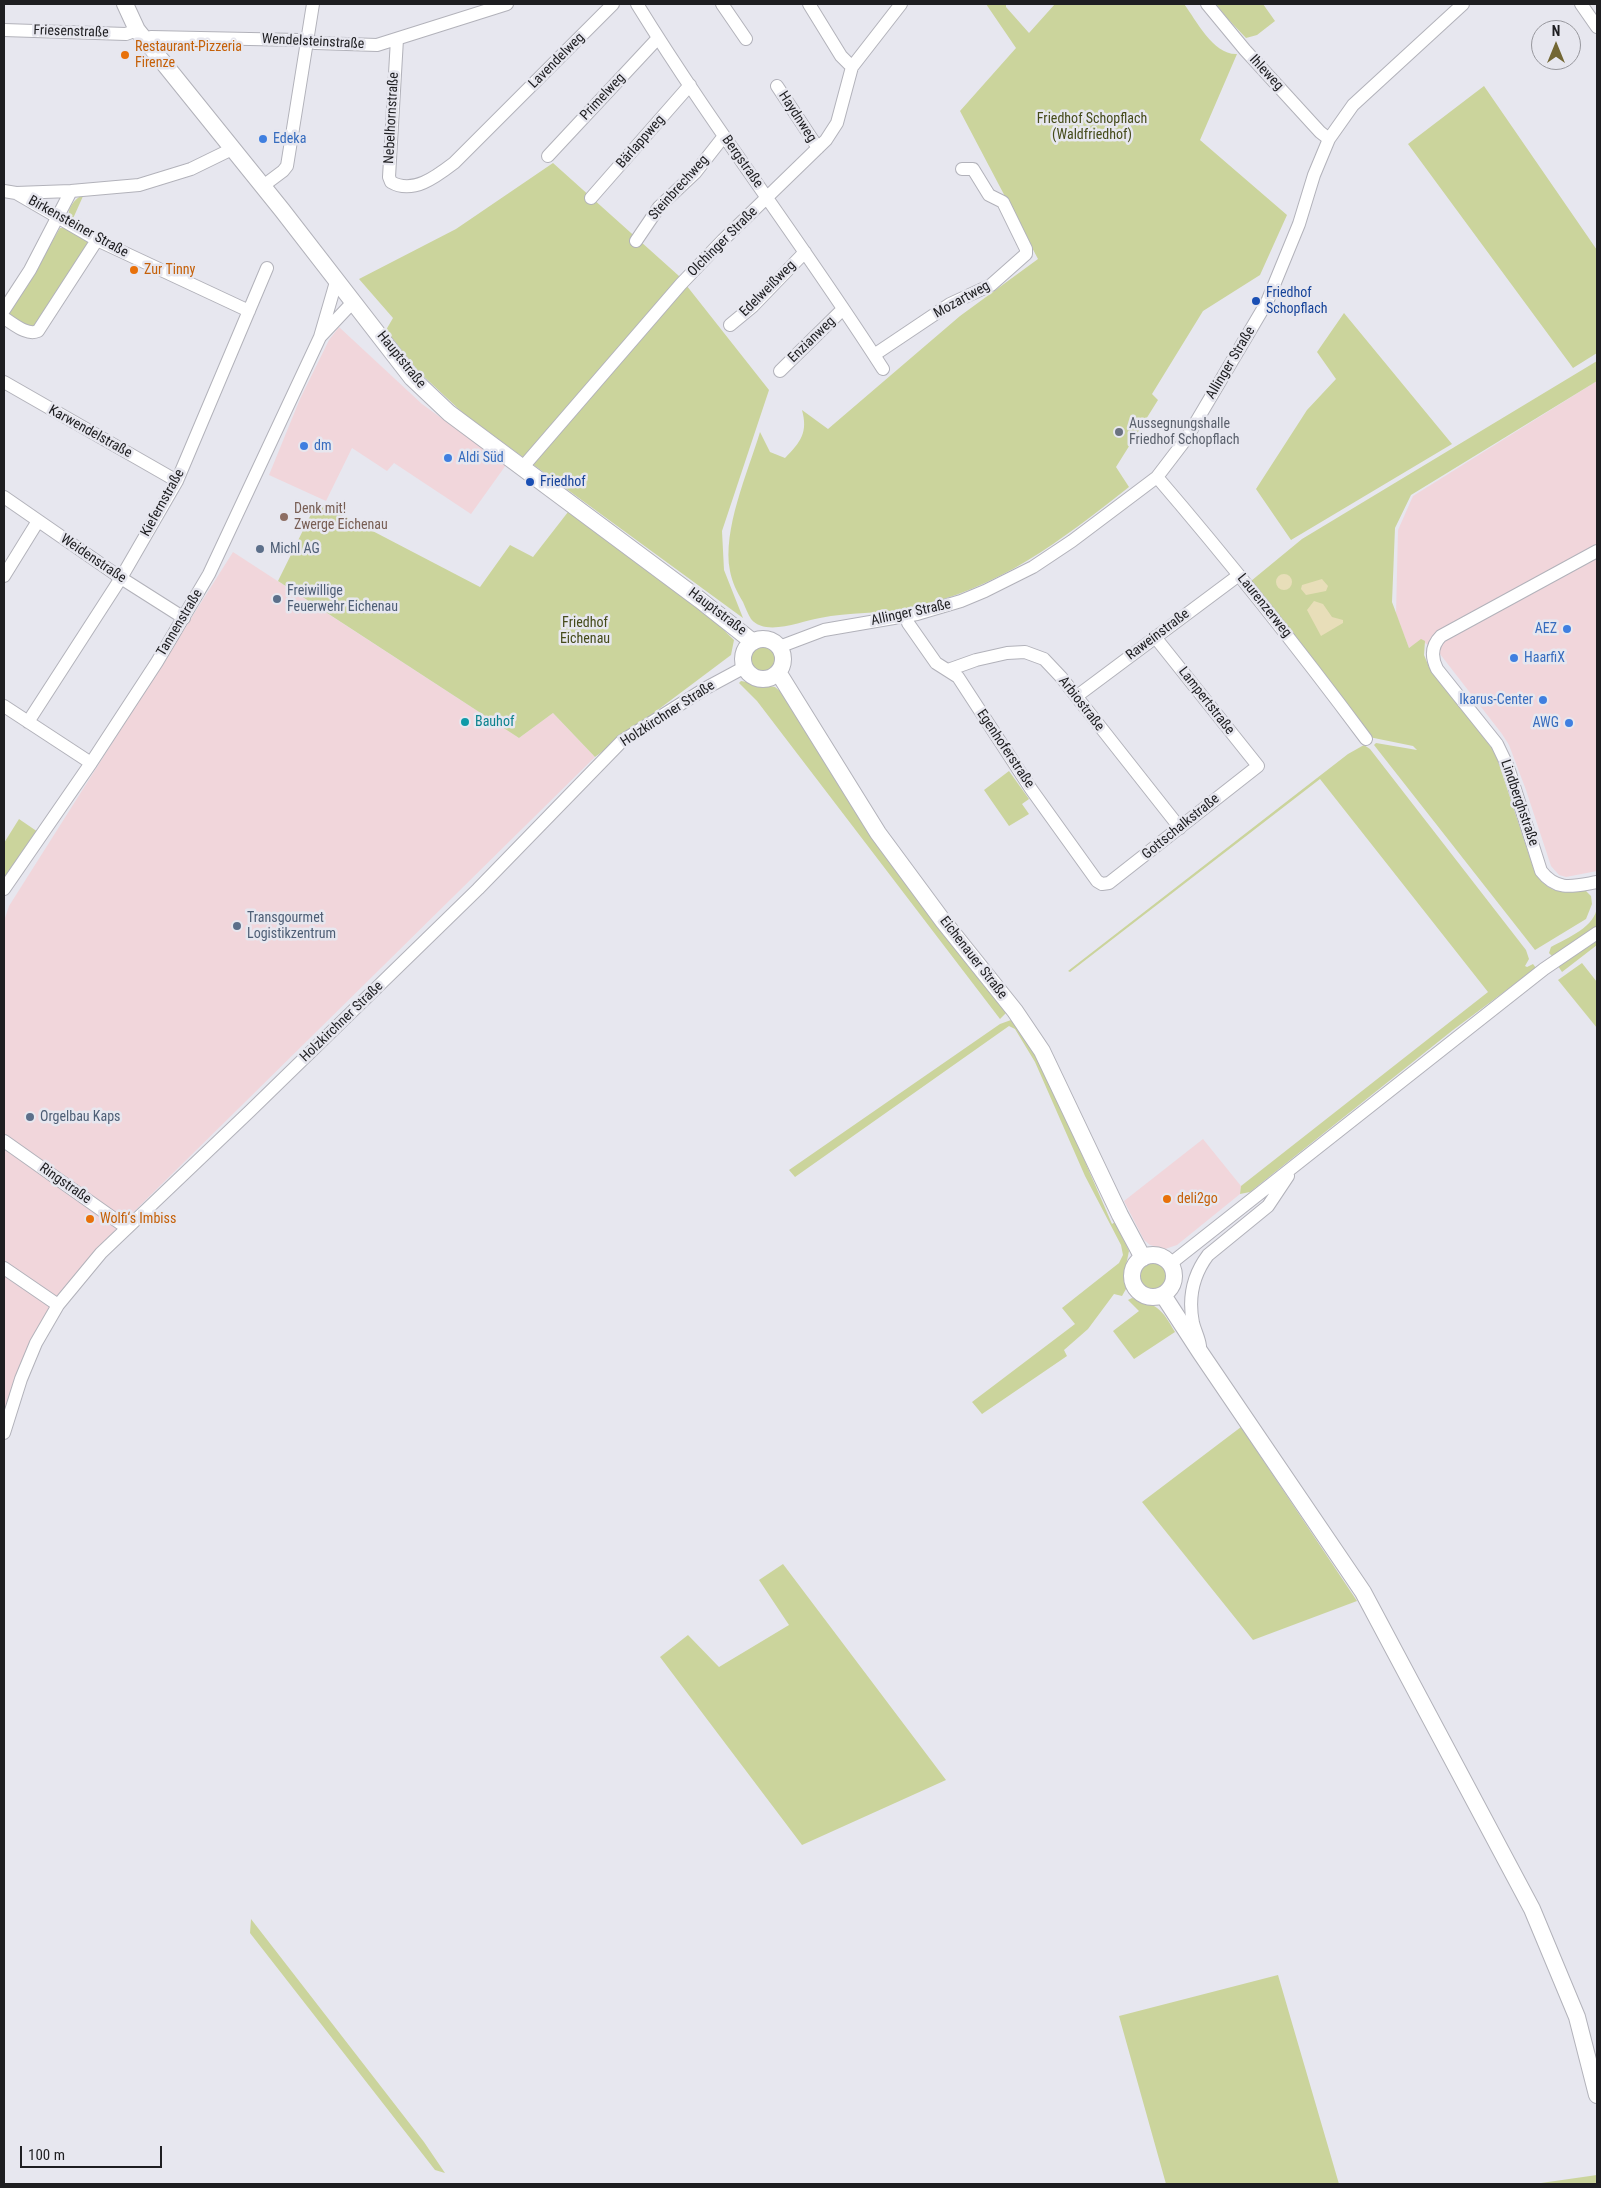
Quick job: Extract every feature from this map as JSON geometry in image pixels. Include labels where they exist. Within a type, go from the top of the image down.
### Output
[{"type":"main road","name":"Hauptstraße","points":[[124,4],[140,35],[263,186],[336,282],[420,386],[449,413],[707,605],[753,642]]},
{"type":"main road","points":[[766,639],[780,647],[783,661],[778,672],[772,677],[764,679],[752,675],[745,667],[745,651],[753,642],[766,639]]},
{"type":"main road","name":"Eichenauer Straße","points":[[778,672],[878,833],[943,921],[1015,1011],[1042,1051],[1120,1215],[1143,1258]]},
{"type":"main road","points":[[1155,1255],[1166,1259],[1170,1264],[1173,1269],[1174,1281],[1163,1295],[1150,1297],[1143,1295],[1134,1286],[1133,1270],[1143,1258],[1155,1255]]},
{"type":"main road","points":[[1163,1295],[1363,1592],[1532,1909],[1592,2053],[1597,2095]]},
{"type":"street","points":[[263,186],[283,172],[287,166],[313,4]]},
{"type":"street","name":"Wendelsteinstraße","points":[[140,35],[377,45],[507,4]]},
{"type":"street","name":"Lavendelweg","points":[[500,118],[613,4]]},
{"type":"street","name":"Bergstraße","points":[[637,4],[690,86],[883,369]]},
{"type":"street","points":[[722,4],[746,39]]},
{"type":"street","points":[[809,4],[841,56],[852,67]]},
{"type":"street","name":"Olchinger Straße","points":[[522,468],[681,284],[723,240],[818,148],[837,124],[852,67],[901,4]]},
{"type":"street","name":"Ihleweg","points":[[1207,4],[1245,50],[1320,132],[1329,139]]},
{"type":"street","name":"Allinger Straße","points":[[780,647],[824,630],[907,616],[961,602],[1033,568],[1079,536],[1156,477],[1186,438],[1267,302],[1300,224],[1314,174],[1329,139],[1353,105],[1463,4]]},
{"type":"street","points":[[1580,4],[1597,28]]},
{"type":"street","name":"Friesenstraße","points":[[4,30],[140,35]]},
{"type":"street","name":"Primelweg","points":[[548,156],[658,38]]},
{"type":"street","name":"Nebelhornstraße","points":[[397,39],[389,177],[391,182],[402,186],[420,184],[432,179],[468,150],[500,118]]},
{"type":"street","name":"Bärlappweg","points":[[591,198],[690,86]]},
{"type":"street","name":"Haydnweg","points":[[777,86],[818,148]]},
{"type":"street","name":"Steinbrechweg","points":[[636,241],[659,207],[695,173],[724,136]]},
{"type":"street","points":[[10,192],[72,191],[148,183],[190,170],[232,149]]},
{"type":"street","name":"Mozartweg","points":[[874,355],[950,304],[991,285],[1026,254],[1026,249],[1002,202],[989,195],[972,169],[962,169]]},
{"type":"street","points":[[4,310],[30,270],[72,191]]},
{"type":"street","name":"Birkensteiner Straße","points":[[10,192],[97,240],[249,311]]},
{"type":"street","points":[[4,318],[28,332],[38,331],[97,240]]},
{"type":"street","name":"Edelweißweg","points":[[730,325],[753,306],[805,252]]},
{"type":"street","name":"Kiefernstraße","points":[[28,722],[121,578],[177,480],[267,268]]},
{"type":"street","name":"Tannenstraße","points":[[4,889],[91,763],[184,618],[222,548],[320,337],[336,282]]},
{"type":"street","name":"Tannenstraße","points":[[320,337],[353,302]]},
{"type":"street","name":"Enzianweg","points":[[780,371],[843,309]]},
{"type":"street","name":"Karwendelstraße","points":[[4,382],[177,480]]},
{"type":"street","name":"Laurenzerweg","points":[[1156,477],[1218,548],[1366,739]]},
{"type":"street","name":"Weidenstraße","points":[[4,497],[121,578],[184,618]]},
{"type":"street","points":[[4,576],[38,521]]},
{"type":"street","name":"Lindberghstraße","points":[[1597,551],[1442,636],[1433,650],[1437,669],[1497,744],[1508,767],[1541,871],[1552,883],[1559,886],[1597,882]]},
{"type":"street","name":"Raweinstraße","points":[[1077,696],[1239,575]]},
{"type":"street","name":"Egenhoferstraße","points":[[907,616],[908,623],[936,663],[958,678],[1043,806],[1097,881],[1102,884]]},
{"type":"street","name":"Lampertstraße","points":[[1155,637],[1258,766]]},
{"type":"street","name":"Arbiostraße","points":[[948,670],[976,660],[1007,653],[1025,652],[1044,659],[1077,696],[1124,759],[1180,828]]},
{"type":"street","name":"Holzkirchner Straße","points":[[4,1433],[36,1343],[58,1305],[101,1253],[250,1112],[478,889],[622,741],[706,688],[745,667]]},
{"type":"street","points":[[4,706],[91,763]]},
{"type":"street","name":"Gottschalkstraße","points":[[1102,884],[1108,883],[1258,766]]},
{"type":"street","points":[[1170,1264],[1544,969],[1597,933]]},
{"type":"street","name":"Ringstraße","points":[[4,1141],[127,1228]]},
{"type":"street","points":[[1200,1352],[1199,1340],[1193,1323],[1191,1301],[1200,1265],[1208,1255],[1268,1206],[1293,1167]]},
{"type":"street","points":[[4,1268],[58,1305]]},
{"type":"shaded area","points":[[339,327],[422,404],[506,465],[471,514],[394,463],[387,471],[352,448],[326,501],[269,475],[300,399],[329,340]]},
{"type":"shaded area","points":[[1597,381],[1597,871],[1566,877],[1559,875],[1551,866],[1526,790],[1509,745],[1502,734],[1440,654],[1421,640],[1409,648],[1396,614],[1398,530],[1413,496]]},
{"type":"shaded area","points":[[233,552],[519,738],[553,713],[595,757],[96,1249],[56,1301],[4,1414],[4,921],[9,906]]},
{"type":"shaded area","points":[[1203,1139],[1241,1186],[1240,1194],[1177,1245],[1165,1249],[1150,1245],[1144,1240],[1124,1201]]},
{"type":"green space","name":"Friedhof Schopflach (Waldfriedhof)","points":[[986,4],[1006,4],[1006,7],[1029,33],[1055,4],[1184,4],[1213,43],[1228,53],[1237,54],[1200,140],[1287,215],[1260,275],[1203,311],[1152,394],[1158,400],[1116,467],[1129,487],[1078,526],[1027,561],[972,589],[942,600],[910,608],[831,616],[784,626],[765,627],[751,619],[735,587],[730,571],[729,555],[733,520],[760,432],[770,452],[785,458],[802,436],[804,418],[802,410],[828,429],[960,316],[1038,259],[960,111],[1016,48]]},
{"type":"green space","points":[[1216,4],[1263,4],[1275,21],[1257,35],[1246,38]]},
{"type":"green space","points":[[1484,86],[1597,250],[1597,353],[1573,368],[1408,144]]},
{"type":"green space","points":[[553,163],[679,276],[769,390],[722,531],[724,570],[743,618],[464,414],[419,372],[386,330],[393,318],[359,279],[456,229]]},
{"type":"green space","points":[[84,194],[71,223],[69,210],[77,199]]},
{"type":"green space","points":[[60,228],[65,228],[87,241],[88,244],[35,326],[29,327],[9,314]]},
{"type":"green space","points":[[1344,313],[1452,444],[1291,540],[1256,489],[1307,410],[1336,379],[1317,352]]},
{"type":"green space","points":[[1597,361],[1597,381],[1411,495],[1395,528],[1392,602],[1409,648],[1421,639],[1425,641],[1424,655],[1429,667],[1495,752],[1535,873],[1541,881],[1552,889],[1557,891],[1586,891],[1591,896],[1592,904],[1586,919],[1535,950],[1374,745],[1376,743],[1417,750],[1413,746],[1369,737],[1284,622],[1251,581],[1302,539]]},
{"type":"green space","name":"Friedhof Eichenau","points":[[317,502],[480,587],[510,545],[533,557],[568,512],[652,569],[695,602],[734,640],[731,655],[595,757],[553,713],[519,738],[278,581]]},
{"type":"green space","points":[[763,644],[774,648],[778,659],[774,670],[763,674],[752,670],[748,659],[752,648]]},
{"type":"green space","points":[[741,681],[775,687],[782,693],[861,820],[1008,1011],[1000,1019],[757,701],[739,683]]},
{"type":"green space","points":[[1364,745],[1370,749],[1526,950],[1529,959],[1525,966],[1533,964],[1536,968],[1453,1030],[1250,1192],[1240,1194],[1241,1186],[1488,992],[1320,779],[1070,972],[1068,971],[1348,754]]},
{"type":"green space","points":[[1009,771],[1029,799],[1022,804],[1029,814],[1009,826],[984,790]]},
{"type":"green space","points":[[19,819],[38,832],[4,882],[4,843]]},
{"type":"green space","points":[[1597,906],[1597,927],[1552,956],[1549,953],[1551,947],[1586,926],[1592,920]]},
{"type":"green space","points":[[1597,940],[1597,945],[1562,972],[1558,966]]},
{"type":"green space","points":[[1582,963],[1597,982],[1597,1028],[1558,980]]},
{"type":"green space","points":[[1011,1020],[1016,1022],[1045,1069],[1112,1224],[1115,1222],[1129,1251],[1125,1270],[1126,1289],[1122,1296],[1114,1294],[1088,1329],[1064,1350],[1067,1356],[982,1414],[972,1402],[1075,1324],[1062,1308],[1119,1263],[1123,1255],[1121,1245],[1085,1176],[1035,1062],[1015,1029],[1009,1026],[795,1177],[789,1170],[1000,1024]]},
{"type":"green space","points":[[1153,1260],[1165,1264],[1169,1276],[1165,1288],[1153,1292],[1141,1288],[1137,1276],[1141,1264]]},
{"type":"green space","points":[[1132,1298],[1148,1303],[1158,1309],[1163,1313],[1175,1332],[1134,1359],[1113,1331],[1139,1311],[1128,1300]]},
{"type":"green space","points":[[1241,1427],[1357,1601],[1253,1640],[1142,1502]]},
{"type":"green space","points":[[783,1564],[946,1780],[802,1845],[660,1657],[688,1635],[719,1667],[789,1625],[759,1580]]},
{"type":"green space","points":[[251,1919],[424,2142],[445,2173],[435,2170],[250,1933]]},
{"type":"green space","points":[[1278,1975],[1339,2184],[1166,2184],[1119,2016]]},
{"type":"green space","points":[[1597,2175],[1597,2184],[1534,2184]]},
{"type":"sand","points":[[1284,574],[1290,576],[1292,582],[1290,588],[1284,590],[1278,588],[1276,582],[1278,576]]},
{"type":"sand","points":[[1322,579],[1328,586],[1326,591],[1306,595],[1301,589],[1302,585]]},
{"type":"sand","points":[[1314,601],[1323,604],[1332,617],[1343,620],[1343,623],[1321,636],[1307,610]]},
{"type":"place","name":"Restaurant-Pizzeria Firenze","points":[[125,55]]},
{"type":"place","name":"Edeka","points":[[263,139]]},
{"type":"place","name":"Zur Tinny","points":[[134,270]]},
{"type":"place","name":"Friedhof Schopflach","points":[[1256,301]]},
{"type":"place","name":"Aussegnungshalle Friedhof Schopflach","points":[[1119,432]]},
{"type":"place","name":"dm","points":[[304,446]]},
{"type":"place","name":"Aldi Süd","points":[[448,458]]},
{"type":"place","name":"Friedhof","points":[[530,482]]},
{"type":"place","name":"Denk mit! Zwerge Eichenau","points":[[284,517]]},
{"type":"place","name":"Michl AG","points":[[260,549]]},
{"type":"place","name":"Freiwillige Feuerwehr Eichenau","points":[[277,599]]},
{"type":"place","name":"AEZ","points":[[1567,629]]},
{"type":"place","name":"HaarfiX","points":[[1514,658]]},
{"type":"place","name":"Ikarus-Center","points":[[1543,700]]},
{"type":"place","name":"Bauhof","points":[[465,722]]},
{"type":"place","name":"AWG","points":[[1569,723]]},
{"type":"place","name":"Transgourmet Logistikzentrum","points":[[237,926]]},
{"type":"place","name":"Orgelbau Kaps","points":[[30,1117]]},
{"type":"place","name":"deli2go","points":[[1167,1199]]},
{"type":"place","name":"Wolfi‘s Imbiss","points":[[90,1219]]}]
